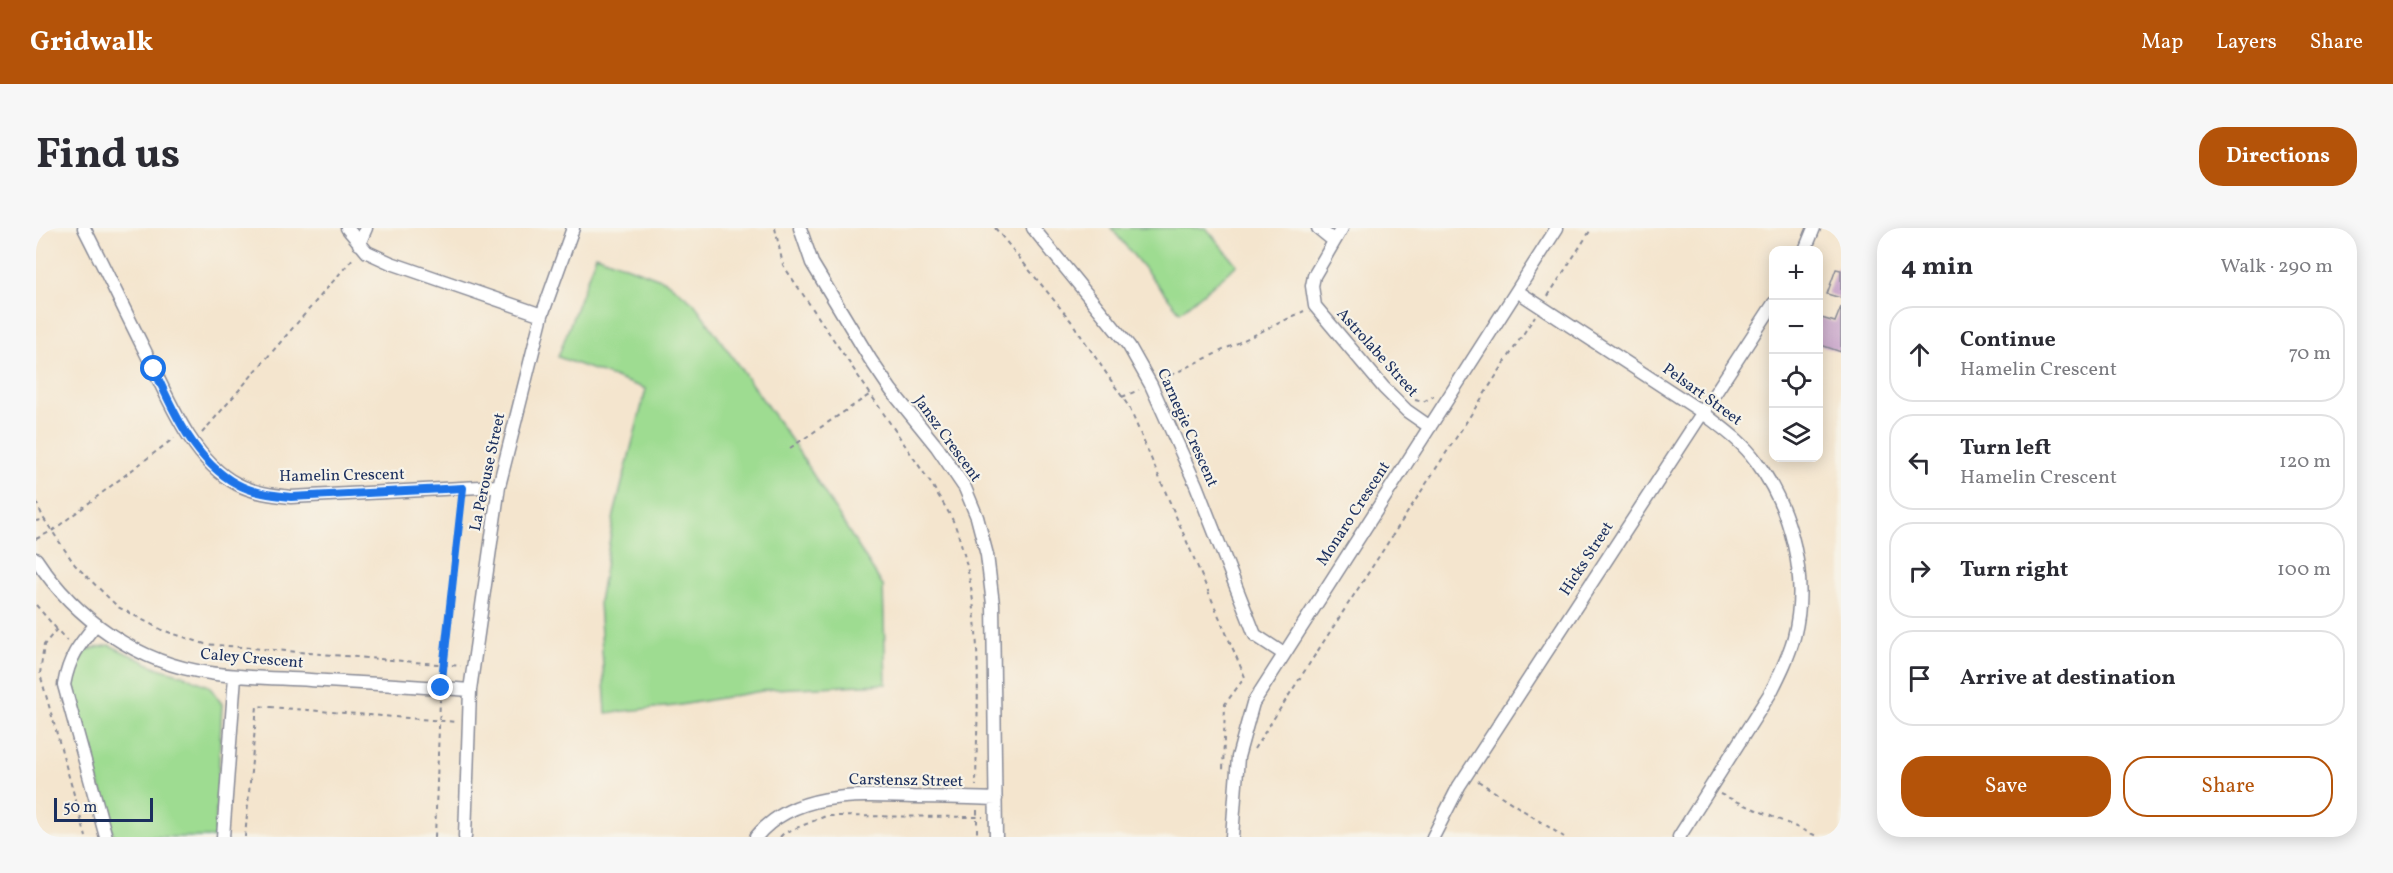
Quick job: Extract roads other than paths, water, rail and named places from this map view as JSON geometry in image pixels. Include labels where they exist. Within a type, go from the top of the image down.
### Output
[{"type":"street","name":"Hamelin Crescent","points":[[84,228],[168,399],[194,442],[216,469],[237,484],[263,494],[291,497],[499,486]]},
{"type":"street","points":[[347,228],[360,246],[391,263],[542,315]]},
{"type":"street","points":[[360,246],[366,228]]},
{"type":"street","name":"La Perouse Street","points":[[465,837],[470,690],[499,486],[542,315],[573,228]]},
{"type":"street","name":"Jansz Crescent","points":[[800,228],[812,263],[870,359],[965,488],[977,517],[987,555],[993,604],[996,837]]},
{"type":"street","name":"Carnegie Crescent","points":[[1033,228],[1129,346],[1151,385],[1196,484],[1255,635],[1284,654]]},
{"type":"street","points":[[1318,228],[1334,240]]},
{"type":"street","name":"Astrolabe Street","points":[[1342,228],[1314,276],[1312,286],[1315,306],[1384,388],[1407,411],[1430,427]]},
{"type":"street","name":"Monaro Crescent","points":[[1232,837],[1238,757],[1253,703],[1557,228]]},
{"type":"street","points":[[1807,246],[1814,228]]},
{"type":"street","name":"Pelsart Street","points":[[1516,291],[1702,412],[1728,432],[1756,460],[1779,497],[1795,548],[1799,593],[1794,635],[1784,667],[1771,692],[1679,837]]},
{"type":"street","name":"Hicks Street","points":[[1433,837],[1467,774],[1769,309]]},
{"type":"street","name":"Caley Crescent","points":[[36,558],[48,578],[75,607],[109,634],[151,657],[180,667],[235,676],[470,690]]},
{"type":"street","points":[[96,624],[75,650],[68,665],[64,685],[106,837]]},
{"type":"street","points":[[223,837],[235,676]]},
{"type":"street","name":"Carstensz Street","points":[[756,837],[763,829],[791,810],[822,800],[852,795],[996,799]]}]
